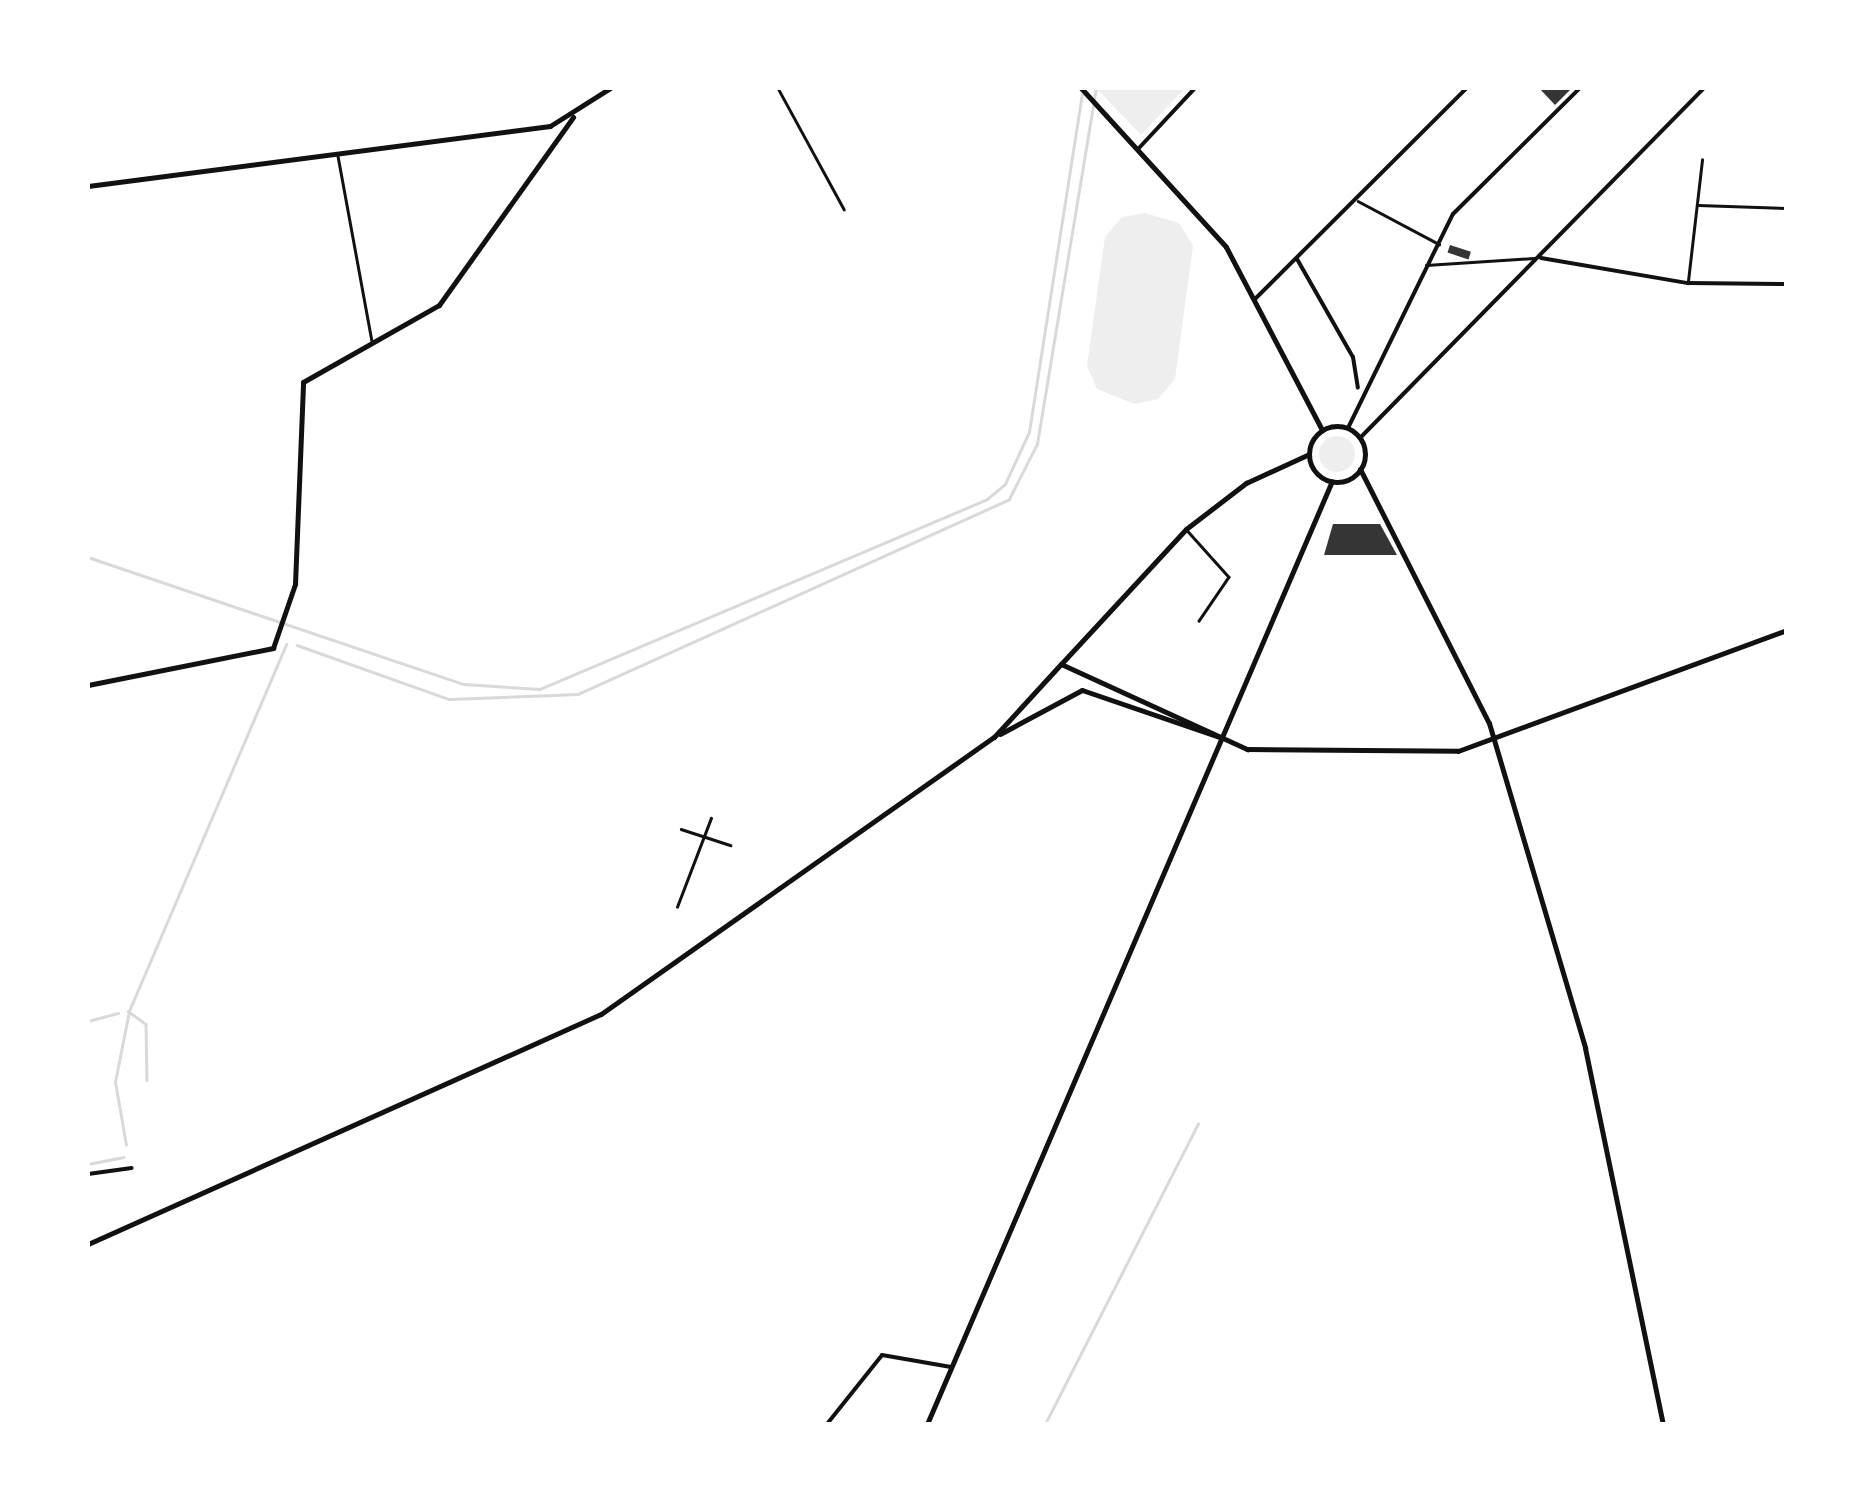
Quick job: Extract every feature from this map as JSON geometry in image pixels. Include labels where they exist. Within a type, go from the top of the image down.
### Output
[{"type":"street","points":[[88,686],[273,648],[290,604],[303,382],[439,305],[574,117],[610,88]]},
{"type":"street","points":[[778,88],[844,209]]},
{"type":"street","points":[[1081,88],[1188,196],[1255,300],[1322,430]]},
{"type":"street","points":[[1140,148],[1196,88]]},
{"type":"street","points":[[1255,300],[1467,88]]},
{"type":"street","points":[[1348,428],[1358,391],[1438,244],[1477,185],[1578,88]]},
{"type":"street","points":[[1664,1424],[1585,1048],[1494,741],[1408,548],[1360,469],[1360,438],[1704,88]]},
{"type":"street","points":[[88,186],[338,156],[574,117]]},
{"type":"street","points":[[338,156],[372,342]]},
{"type":"street","points":[[1688,283],[1702,160]]},
{"type":"street","points":[[1357,200],[1438,244]]},
{"type":"street","points":[[1697,205],[1786,208]]},
{"type":"street","points":[[1426,265],[1540,258],[1688,283],[1786,284]]},
{"type":"street","points":[[1297,259],[1353,357],[1358,391]]},
{"type":"street","points":[[1322,430],[1348,428],[1360,438]]},
{"type":"street","points":[[994,737],[1186,529],[1246,483],[1309,454],[1322,430]]},
{"type":"street","points":[[1309,454],[1332,481]]},
{"type":"street","points":[[927,1424],[1332,481],[1360,469]]},
{"type":"street","points":[[1186,529],[1229,577],[1199,621]]},
{"type":"street","points":[[88,1244],[408,1107],[600,1014],[688,959],[994,737],[1082,690],[1266,751],[1458,750],[1494,741],[1786,630]]},
{"type":"street","points":[[1061,664],[1222,737]]},
{"type":"street","points":[[677,907],[710,818]]},
{"type":"street","points":[[681,830],[730,845]]},
{"type":"street","points":[[88,1174],[132,1168]]},
{"type":"street","points":[[827,1424],[882,1355],[952,1366]]},
{"type":"shaded area","points":[[1096,88],[1185,88],[1141,135]]},
{"type":"shaded area","points":[[1145,213],[1179,223],[1193,246],[1175,379],[1158,399],[1134,404],[1097,389],[1087,366],[1105,237],[1122,217]]},
{"type":"shaded area","points":[[1337,436],[1350,441],[1355,454],[1350,467],[1337,472],[1324,467],[1319,454],[1324,441]]},
{"type":"building","points":[[1539,88],[1572,88],[1555,105]]},
{"type":"building","points":[[1450,245],[1471,252],[1468,259],[1448,253]]},
{"type":"building","points":[[1333,524],[1380,524],[1397,555],[1324,555]]},
{"type":"waterway","points":[[297,645],[449,699],[578,694],[1009,499],[1037,444],[1096,88]]},
{"type":"waterway","points":[[88,557],[464,684],[540,689],[986,500],[1005,484],[1029,432],[1082,95]]},
{"type":"waterway","points":[[126,1145],[115,1082],[129,1011],[286,644]]},
{"type":"waterway","points":[[128,1011],[146,1024],[147,1080]]},
{"type":"waterway","points":[[88,1021],[118,1013]]},
{"type":"waterway","points":[[1045,1424],[1198,1124]]},
{"type":"waterway","points":[[88,1164],[123,1157]]}]
